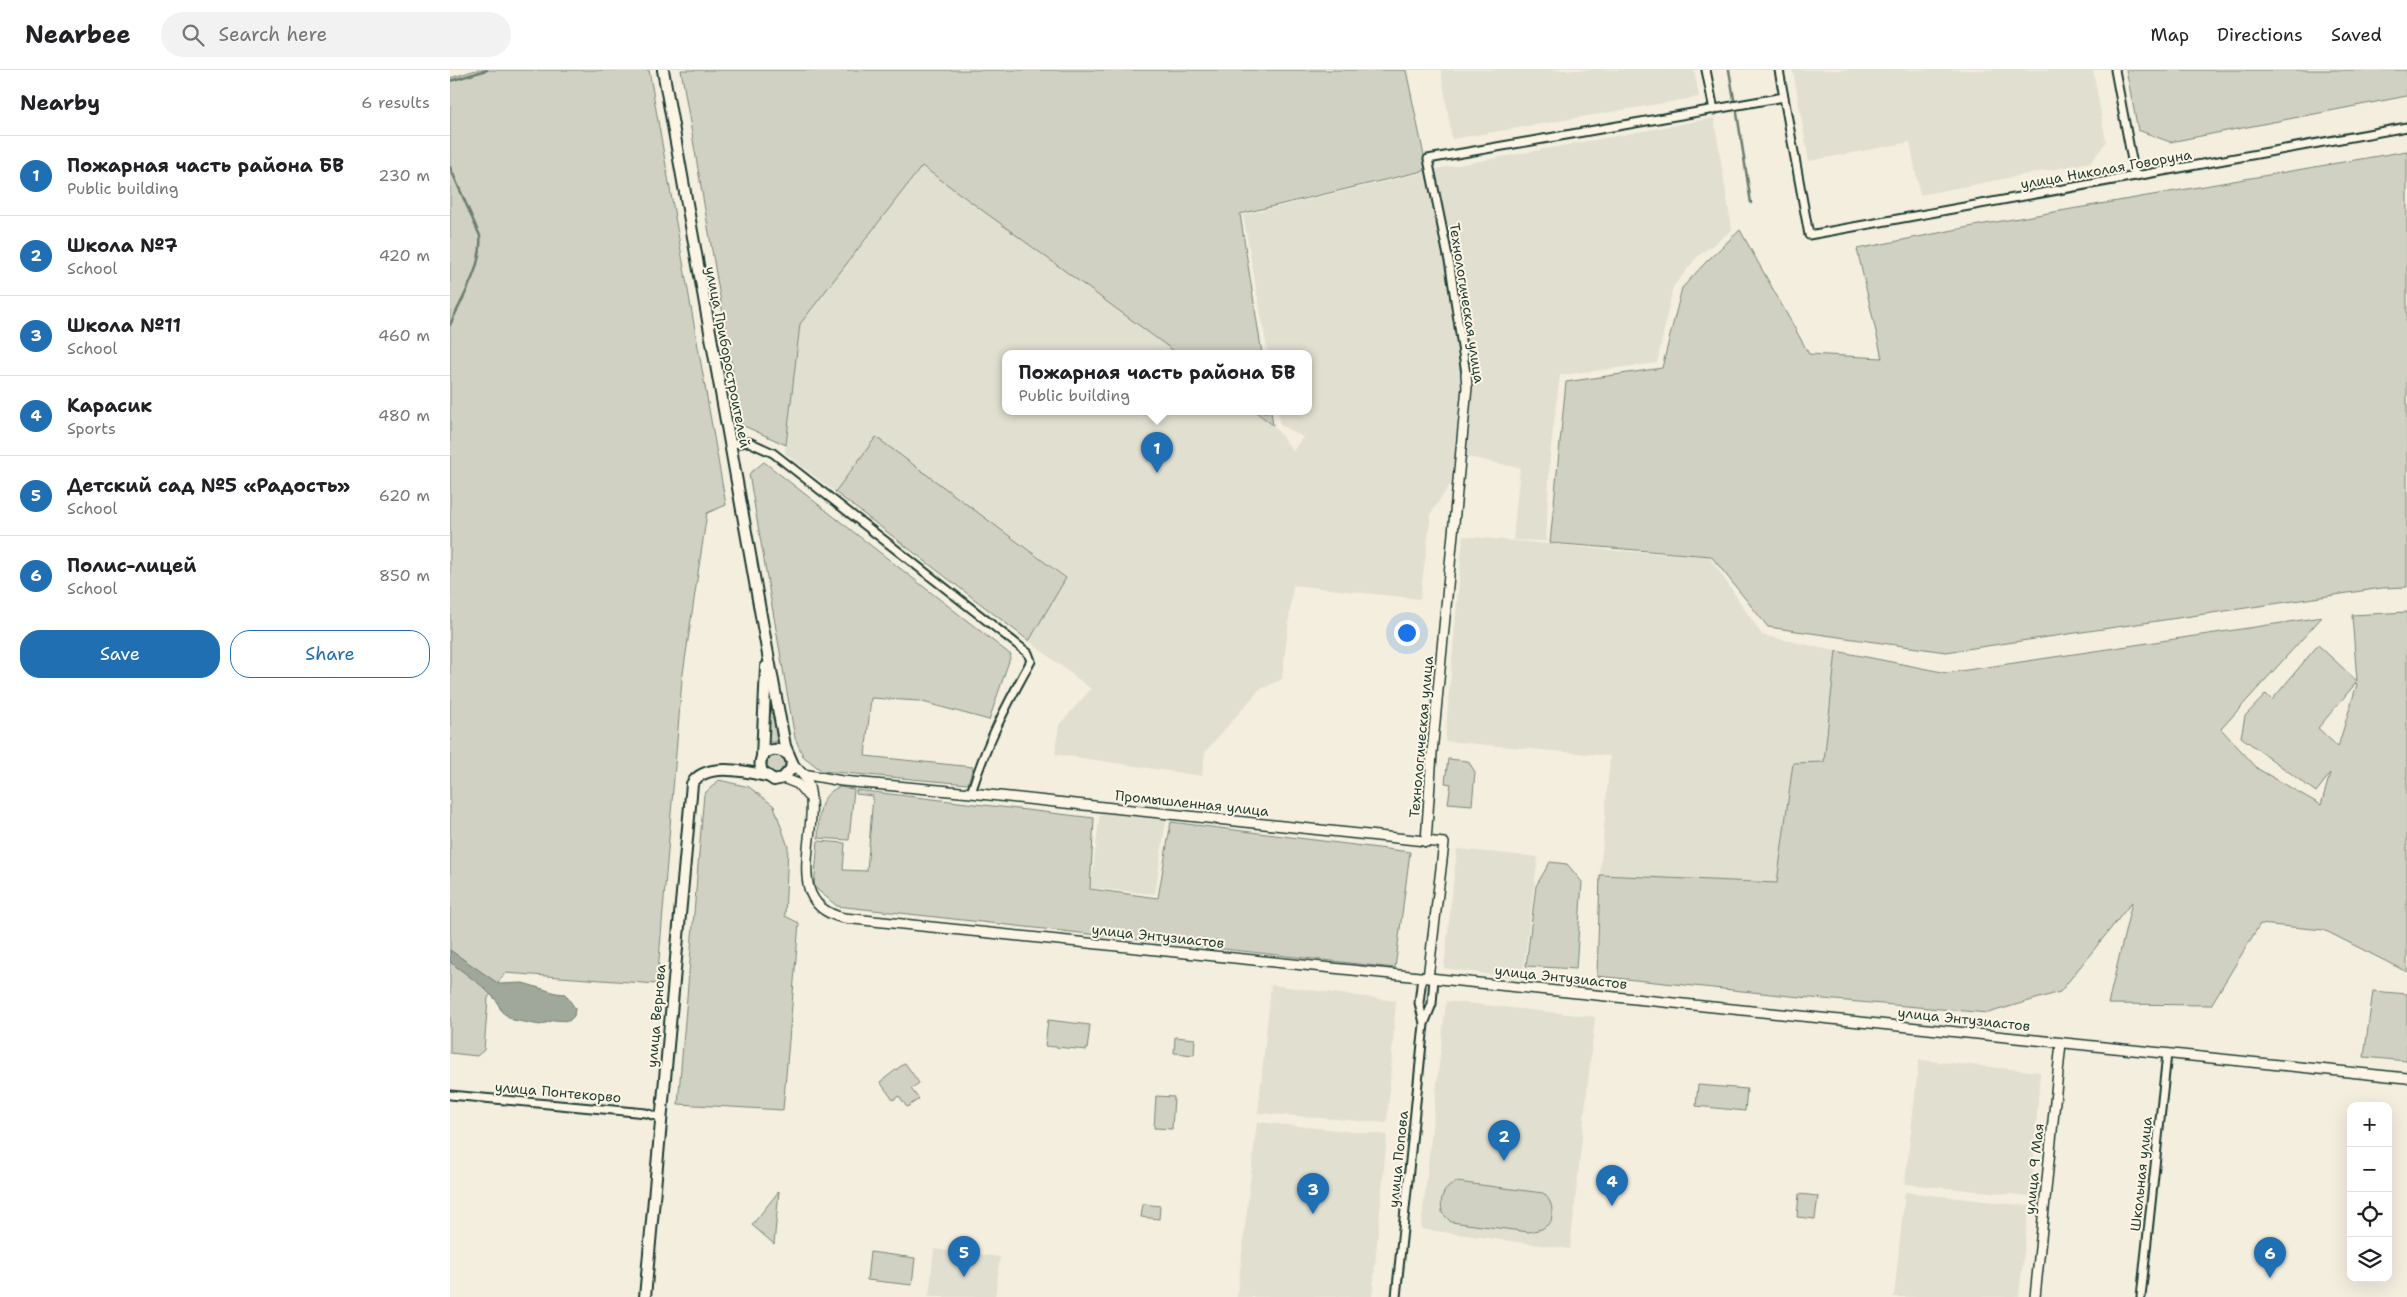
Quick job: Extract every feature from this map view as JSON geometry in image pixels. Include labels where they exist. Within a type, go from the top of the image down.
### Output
[{"type":"main road","name":"улица Приборостроителей","points":[[663,70],[767,649],[790,758]]},
{"type":"main road","name":"улица Приборостроителей","points":[[761,759],[767,649]]},
{"type":"main road","points":[[777,748],[790,758],[791,769],[783,778],[774,780],[766,776],[760,767],[761,759],[770,749],[777,748]]},
{"type":"main road","name":"улица Вернова","points":[[734,772],[749,768],[761,759]]},
{"type":"main road","name":"улица Вернова","points":[[645,1297],[692,784],[696,778],[706,772],[734,772],[766,776]]},
{"type":"street","points":[[1706,70],[1714,110],[1784,97],[1779,70]]},
{"type":"street","points":[[2115,70],[2135,176]]},
{"type":"street","name":"улица Николая Говоруна","points":[[1784,97],[1809,235],[2407,127]]},
{"type":"street","name":"Технологическая улица","points":[[1426,842],[1433,744],[1467,387],[1450,266],[1428,160],[1714,110]]},
{"type":"street","points":[[731,444],[749,442],[773,453],[1028,653],[1031,661],[997,724],[980,763],[971,793]]},
{"type":"street","name":"улица Энтузиастов","points":[[790,758],[803,774],[808,784],[812,806],[808,867],[809,890],[814,902],[828,914],[870,920],[1428,978],[2407,1078]]},
{"type":"street","name":"Промышленная улица","points":[[803,774],[842,781],[1444,843],[1428,978]]},
{"type":"street","points":[[783,778],[798,784],[804,789],[812,806]]},
{"type":"street","name":"улица Попова","points":[[1424,1024],[1419,1003],[1428,978]]},
{"type":"street","name":"улица Попова","points":[[1396,1297],[1424,1024],[1432,1004],[1428,978]]},
{"type":"street","name":"улица 9 Мая","points":[[2035,1297],[2061,1043]]},
{"type":"street","name":"Школьная улица","points":[[2141,1297],[2167,1054]]},
{"type":"street","name":"улица Понтекорво","points":[[450,1095],[646,1113],[662,1118]]},
{"type":"shaded area","points":[[476,70],[649,70],[726,505],[707,513],[682,680],[657,984],[505,973],[488,998],[484,1050],[477,1056],[450,1053],[450,78]]},
{"type":"shaded area","points":[[681,70],[1406,70],[1427,170],[1240,214],[1261,350],[1173,350],[922,166],[800,324],[786,445],[742,425]]},
{"type":"shaded area","points":[[1441,70],[1694,70],[1699,97],[1452,139]]},
{"type":"shaded area","points":[[1793,70],[2093,70],[2106,142],[2091,162],[1920,195],[1910,142],[1809,161]]},
{"type":"shaded area","points":[[2126,70],[2407,70],[2407,96],[2170,142],[2138,130]]},
{"type":"shaded area","points":[[1714,118],[1732,230],[1698,256],[1673,287],[1657,363],[1560,375],[1550,454],[1546,541],[1513,540],[1520,468],[1468,457],[1431,513],[1420,599],[1293,585],[1282,679],[1259,690],[1205,752],[1202,776],[1055,754],[1059,725],[1091,689],[1029,641],[1066,577],[876,438],[835,492],[785,453],[800,324],[922,166],[1173,350],[1002,350],[1002,415],[1260,415],[1273,425],[1293,451],[1303,437],[1280,425],[1278,415],[1312,415],[1312,350],[1267,350],[1243,215],[1442,168]]},
{"type":"shaded area","points":[[2407,151],[2407,587],[2382,588],[1946,652],[1768,627],[1711,556],[1550,543],[1566,382],[1662,368],[1682,288],[1740,230],[1809,354],[1882,358],[1857,249],[1979,225]]},
{"type":"shaded area","points":[[1260,415],[1271,415],[1273,425]]},
{"type":"shaded area","points":[[876,437],[1066,578],[1029,641],[835,492]]},
{"type":"shaded area","points":[[764,462],[1011,655],[989,720],[919,701],[871,698],[865,756],[973,767],[968,784],[822,771],[803,756],[795,738],[749,474]]},
{"type":"shaded area","points":[[1463,536],[1620,551],[1709,556],[1762,635],[1836,651],[1824,762],[1793,763],[1777,883],[1600,875],[1610,756],[1445,741]]},
{"type":"shaded area","points":[[2407,612],[2407,972],[2324,930],[2260,924],[2211,1005],[2108,1004],[2132,902],[2060,992],[1988,1013],[1800,997],[1597,976],[1600,875],[1777,883],[1793,763],[1824,762],[1836,651],[1947,673],[2322,617],[2221,729],[2258,769],[2321,805],[2330,774],[2316,792],[2241,737],[2245,716],[2266,694],[2272,700],[2318,645],[2357,681],[2352,615]],"holes":[[[2357,684],[2338,747],[2318,728]]]},
{"type":"shaded area","points":[[770,708],[772,708],[777,742],[767,742]]},
{"type":"shaded area","points":[[772,755],[780,755],[785,760],[783,771],[772,773],[767,768],[767,760]]},
{"type":"shaded area","points":[[1448,759],[1468,761],[1475,772],[1472,805],[1448,803],[1451,784],[1445,783]]},
{"type":"shaded area","points":[[719,780],[749,787],[774,806],[788,847],[785,916],[799,923],[783,1110],[678,1104],[704,794]]},
{"type":"shaded area","points":[[839,787],[854,789],[849,840],[818,838],[819,815],[823,802],[832,791]]},
{"type":"shaded area","points":[[856,790],[1094,818],[1090,889],[1158,898],[1171,822],[1410,852],[1395,968],[837,906],[814,887],[818,841],[845,843],[843,870],[867,871],[873,796],[856,794]]},
{"type":"shaded area","points":[[1100,813],[1166,820],[1155,894],[1091,888]]},
{"type":"shaded area","points":[[1457,849],[1538,857],[1522,979],[1444,968]]},
{"type":"shaded area","points":[[1550,862],[1567,864],[1582,882],[1576,969],[1526,966],[1536,886]]},
{"type":"shaded area","points":[[450,950],[499,984],[523,983],[565,994],[575,1008],[574,1016],[569,1021],[554,1020],[540,1025],[513,1020],[502,1012],[496,1000],[482,986],[450,962]]},
{"type":"shaded area","points":[[1271,985],[1396,1001],[1387,1123],[1258,1113]]},
{"type":"shaded area","points":[[2373,991],[2407,994],[2407,1061],[2364,1057]]},
{"type":"shaded area","points":[[1446,1001],[1595,1017],[1570,1249],[1421,1229]]},
{"type":"shaded area","points":[[1048,1020],[1090,1025],[1087,1050],[1045,1046]]},
{"type":"shaded area","points":[[1175,1037],[1195,1039],[1194,1055],[1174,1053]]},
{"type":"shaded area","points":[[1919,1060],[2040,1072],[2031,1196],[1905,1184]]},
{"type":"shaded area","points":[[905,1063],[919,1083],[911,1089],[919,1099],[907,1107],[899,1096],[893,1100],[880,1082]]},
{"type":"shaded area","points":[[1698,1085],[1747,1089],[1745,1111],[1696,1106]]},
{"type":"shaded area","points":[[1156,1096],[1174,1097],[1172,1129],[1154,1128]]},
{"type":"shaded area","points":[[1257,1122],[1387,1135],[1372,1297],[1237,1297]]},
{"type":"shaded area","points":[[1457,1182],[1543,1193],[1552,1206],[1551,1222],[1542,1229],[1529,1232],[1451,1222],[1442,1213],[1441,1202],[1445,1191]]},
{"type":"shaded area","points":[[779,1191],[774,1244],[752,1225]]},
{"type":"shaded area","points":[[1905,1192],[2029,1206],[2019,1297],[1894,1297]]},
{"type":"shaded area","points":[[1799,1194],[1818,1196],[1815,1219],[1797,1217]]},
{"type":"shaded area","points":[[1143,1204],[1160,1206],[1159,1219],[1141,1217]]},
{"type":"shaded area","points":[[934,1249],[1000,1257],[995,1297],[929,1297]]},
{"type":"shaded area","points":[[870,1252],[915,1258],[912,1285],[867,1280]]},
{"type":"waterway","points":[[450,81],[487,70]]},
{"type":"waterway","points":[[1729,70],[1734,99]]},
{"type":"waterway","points":[[1737,113],[1751,203]]},
{"type":"waterway","points":[[450,167],[480,236],[478,259],[471,282],[450,325]]},
{"type":"place","name":"Пожарная часть района БВ","points":[[1157,473]]},
{"type":"place","name":"Школа №7","points":[[1504,1161]]},
{"type":"place","name":"Карасик","points":[[1612,1206]]},
{"type":"place","name":"Школа №11","points":[[1313,1214]]},
{"type":"place","name":"Детский сад №5 «Радость»","points":[[964,1277]]},
{"type":"place","name":"Полис-лицей","points":[[2270,1278]]}]
